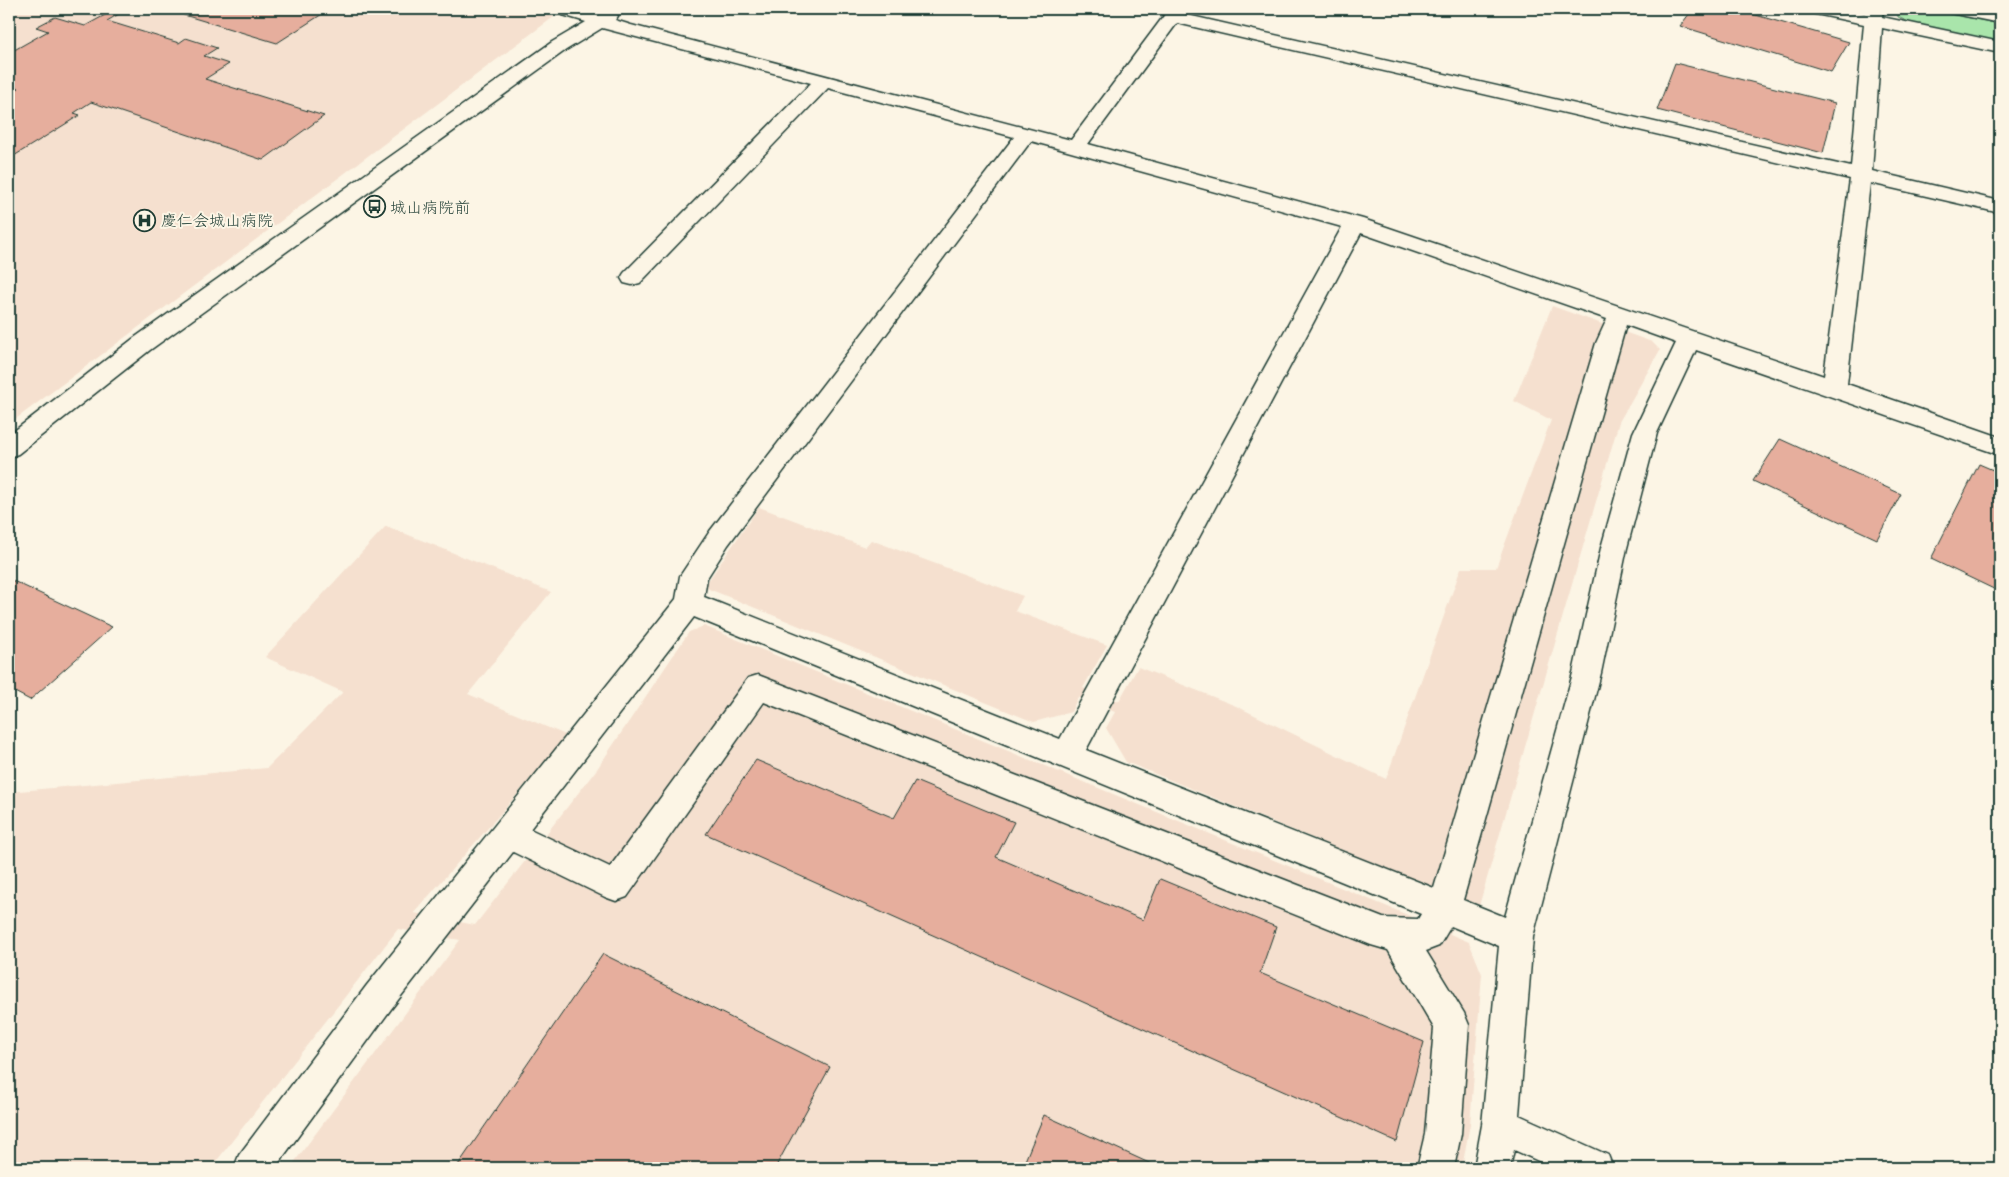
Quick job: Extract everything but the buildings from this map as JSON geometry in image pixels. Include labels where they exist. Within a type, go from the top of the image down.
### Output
[{"type":"street","points":[[562,9],[598,21],[1076,147],[1355,224],[2000,446]]},
{"type":"street","points":[[9,448],[142,344],[551,51],[598,21],[624,9]]},
{"type":"street","points":[[1817,9],[1874,14],[2000,47]]},
{"type":"street","points":[[1956,9],[2000,18]]},
{"type":"street","points":[[1076,147],[1175,13],[2000,207]]},
{"type":"street","points":[[1834,389],[1861,174],[1874,14]]},
{"type":"street","points":[[632,278],[824,81]]},
{"type":"street","points":[[252,1168],[379,997],[689,603],[694,576],[719,538],[1026,134]]},
{"type":"street","points":[[1068,756],[1355,224]]},
{"type":"street","points":[[508,834],[616,886],[758,687],[1382,934],[1427,935],[1444,908],[1605,352],[1613,327],[1620,315]]},
{"type":"street","points":[[1492,1168],[1500,1126],[1516,937],[1587,673],[1614,548],[1645,433],[1689,340]]},
{"type":"street","points":[[689,603],[1516,937]]},
{"type":"street","points":[[1397,934],[1452,1025],[1443,1134],[1435,1168]]},
{"type":"street","points":[[1500,1126],[1595,1168]]},
{"type":"shaded area","name":"慶仁会城山病院","points":[[9,9],[530,9],[555,16],[9,424]]},
{"type":"shaded area","points":[[1552,306],[1652,342],[1660,350],[1619,422],[1479,906],[1460,899],[1450,934],[1469,942],[1482,974],[1470,1124],[1462,1168],[290,1168],[460,940],[398,929],[211,1168],[9,1168],[9,792],[267,768],[343,692],[265,657],[386,526],[551,592],[468,694],[568,736],[414,913],[475,925],[597,769],[689,632],[704,626],[1427,923],[1437,889],[1126,762],[1106,728],[1115,712],[1078,697],[1071,712],[1034,722],[704,587],[759,507],[865,547],[871,540],[1023,596],[1015,611],[1107,645],[1083,688],[1119,701],[1138,667],[1236,706],[1386,779],[1461,568],[1496,568],[1551,420],[1514,401]]},
{"type":"green space","points":[[1897,9],[1926,9],[2000,24],[2000,42],[1915,25],[1898,17]]},
{"type":"place","name":"城山病院前","points":[[374,207]]},
{"type":"place","name":"慶仁会城山病院","points":[[145,220]]}]
